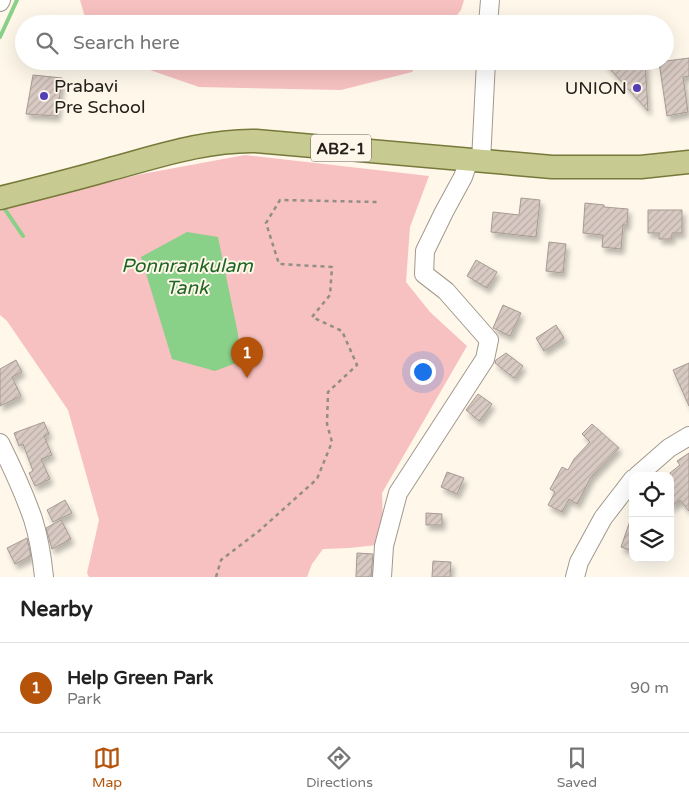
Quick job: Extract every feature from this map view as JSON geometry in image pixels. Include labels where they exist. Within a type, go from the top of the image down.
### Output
[{"type":"main road","name":"AB2-1","points":[[0,198],[172,152],[235,140],[552,166],[641,167],[689,162]]},
{"type":"street","points":[[489,15],[490,0]]},
{"type":"street","points":[[382,577],[384,546],[398,493],[485,360],[489,340],[446,291],[424,274],[425,251],[463,177],[475,160],[485,70]]},
{"type":"street","points":[[642,472],[669,448],[689,436]]},
{"type":"street","points":[[0,443],[33,519],[44,577]]},
{"type":"street","points":[[575,577],[579,562],[603,518],[629,485]]},
{"type":"path","points":[[216,577],[221,560],[259,531],[317,479],[332,442],[327,424],[328,392],[357,365],[342,330],[312,317],[330,294],[332,267],[279,264],[266,223],[280,200],[378,202]]},
{"type":"shaded area","points":[[80,0],[464,0],[457,15],[84,14]]},
{"type":"shaded area","points":[[150,70],[413,70],[412,72],[341,90],[199,87]]},
{"type":"shaded area","points":[[245,155],[429,176],[410,227],[406,282],[430,312],[467,346],[382,493],[383,525],[377,545],[323,549],[312,564],[307,577],[89,577],[87,573],[99,520],[68,410],[7,321],[0,315],[0,211],[85,187],[142,174]]},
{"type":"water","name":"Ponnrankulam Tank","points":[[187,232],[218,237],[238,334],[239,362],[215,371],[172,359],[141,257]]},
{"type":"building","points":[[689,58],[689,76],[683,77],[688,112],[667,116],[660,70],[674,70],[674,60]]},
{"type":"building","name":"UNION","points":[[611,70],[646,70],[648,111]]},
{"type":"building","name":"Prabavi Pre School","points":[[33,75],[62,78],[57,116],[26,114]]},
{"type":"building","points":[[521,198],[540,200],[536,237],[491,232],[493,212],[519,215]]},
{"type":"building","points":[[585,203],[628,209],[627,225],[623,225],[621,249],[602,247],[603,235],[583,233]]},
{"type":"building","points":[[648,210],[682,210],[682,233],[672,233],[672,239],[659,239],[659,233],[648,233]]},
{"type":"building","points":[[549,242],[566,244],[563,273],[546,271]]},
{"type":"building","points":[[476,260],[497,272],[487,288],[467,276]]},
{"type":"building","points":[[503,305],[521,313],[510,336],[493,328]]},
{"type":"building","points":[[556,325],[564,338],[544,351],[536,338]]},
{"type":"building","points":[[506,353],[523,366],[514,378],[495,363],[496,360]]},
{"type":"building","points":[[16,360],[22,372],[12,377],[21,396],[0,406],[0,369]]},
{"type":"building","points":[[689,363],[689,406],[673,370]]},
{"type":"building","points":[[478,394],[492,404],[479,421],[466,410]]},
{"type":"building","points":[[44,422],[49,434],[44,436],[52,455],[41,459],[50,479],[35,486],[29,473],[33,471],[23,444],[19,446],[14,433]]},
{"type":"building","points":[[592,424],[619,448],[591,477],[577,504],[569,499],[562,512],[548,505],[555,492],[550,489],[562,467],[568,470],[574,459],[590,442],[582,434]]},
{"type":"building","points":[[689,453],[689,511],[680,500],[674,505],[674,472],[671,472],[680,465],[677,461]]},
{"type":"building","points":[[447,472],[464,478],[457,494],[441,487]]},
{"type":"building","points":[[65,500],[72,513],[53,522],[47,510]]},
{"type":"building","points":[[426,513],[442,514],[442,525],[426,525]]},
{"type":"building","points":[[61,520],[71,539],[52,549],[46,528]]},
{"type":"building","points":[[629,524],[629,550],[621,547]]},
{"type":"building","points":[[27,538],[31,556],[15,564],[7,548]]},
{"type":"building","points":[[357,553],[373,554],[371,577],[356,577]]},
{"type":"building","points":[[433,561],[451,562],[450,577],[432,577]]},
{"type":"waterway","points":[[0,37],[17,0]]},
{"type":"waterway","points":[[2,205],[23,236]]},
{"type":"place","name":"UNION","points":[[637,88]]},
{"type":"place","name":"Prabavi Pre School","points":[[44,96]]},
{"type":"place","name":"Help Green Park","points":[[247,378]]}]
